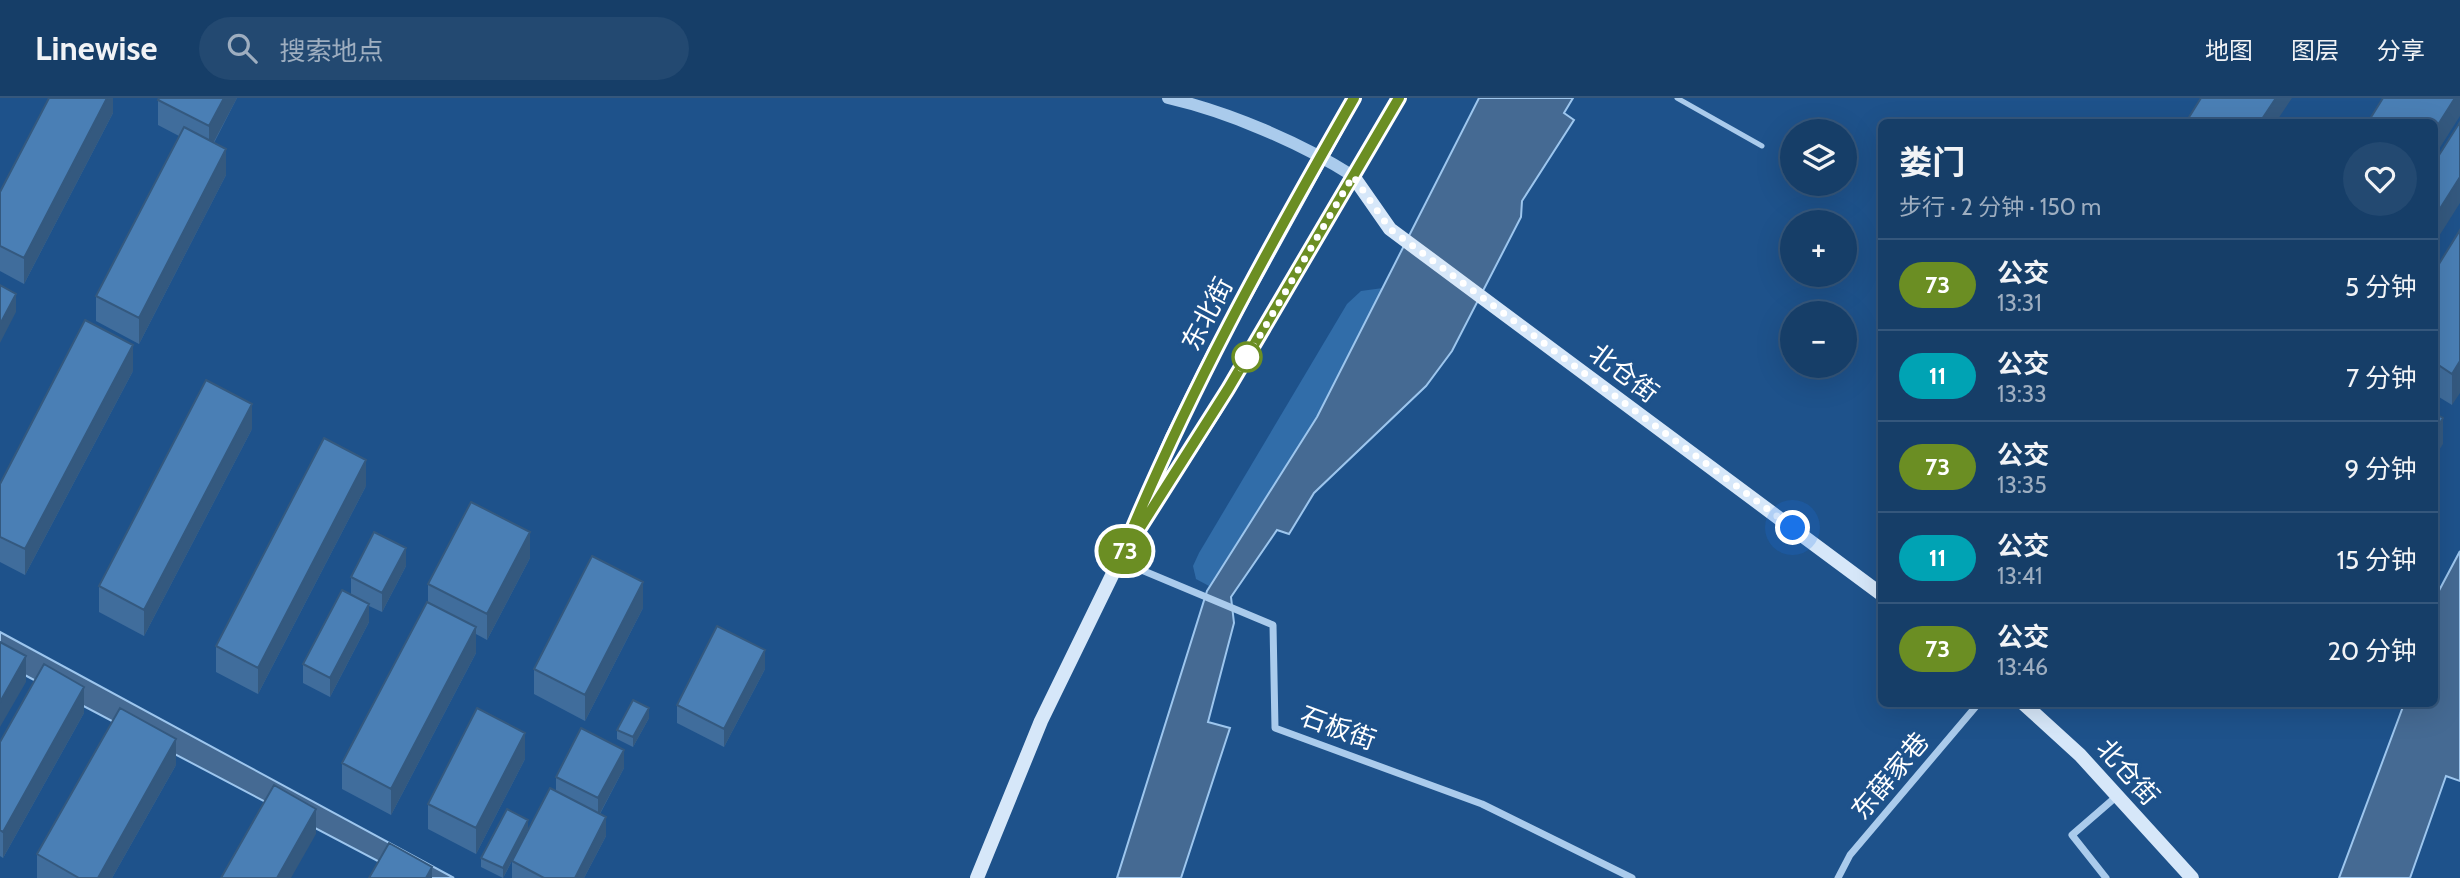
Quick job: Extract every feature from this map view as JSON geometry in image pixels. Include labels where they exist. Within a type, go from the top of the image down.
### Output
[{"type":"main road","name":"东北街","points":[[977,878],[1041,721],[1119,561],[1146,494],[1189,401],[1354,98]]},
{"type":"main road","name":"东北街","points":[[1119,561],[1215,411],[1399,98]]},
{"type":"main road","name":"北仓街","points":[[1353,176],[1390,229],[1878,592]]},
{"type":"main road","name":"北仓街","points":[[2027,707],[2080,755],[2192,878]]},
{"type":"street","points":[[1168,98],[1246,125],[1321,156],[1353,176]]},
{"type":"street","name":"石板街","points":[[1119,561],[1273,625],[1275,728],[1482,804],[1632,878]]},
{"type":"street","name":"东薛家巷","points":[[1838,878],[1850,855],[1975,707]]},
{"type":"street","points":[[2106,878],[2072,835],[2117,796]]},
{"type":"lane","points":[[1677,98],[1762,146]]},
{"type":"shaded area","points":[[1479,98],[1573,98],[1564,113],[1574,120],[1522,201],[1521,217],[1452,351],[1426,386],[1314,493],[1289,534],[1277,530],[1231,597],[1234,623],[1208,722],[1230,728],[1181,878],[1117,878],[1207,591],[1317,417]]},
{"type":"shaded area","points":[[1383,288],[1317,417],[1209,586],[1196,579],[1193,566],[1199,553],[1347,304],[1361,291]]},
{"type":"shaded area","points":[[2460,551],[2460,781],[2446,776],[2410,878],[2339,878],[2403,707],[2438,707],[2438,592]]},
{"type":"shaded area","points":[[0,632],[454,878],[410,878],[0,662]]},
{"type":"building","points":[[49,98],[107,98],[24,258],[0,246],[0,192]]},
{"type":"building","points":[[224,98],[209,126],[158,100]]},
{"type":"building","points":[[2201,98],[2276,98],[2262,119],[2188,119]]},
{"type":"building","points":[[2383,98],[2455,98],[2438,125],[2438,119],[2370,119]]},
{"type":"building","points":[[2460,122],[2460,177],[2438,212],[2438,157]]},
{"type":"building","points":[[184,127],[226,149],[139,318],[96,296]]},
{"type":"building","points":[[2460,230],[2460,361],[2452,374],[2438,365],[2438,266]]},
{"type":"building","points":[[0,285],[16,294],[0,324]]},
{"type":"building","points":[[85,320],[133,345],[25,549],[0,537],[0,484]]},
{"type":"building","points":[[206,380],[252,404],[144,610],[99,586]]},
{"type":"building","points":[[324,438],[366,460],[258,668],[216,646]]},
{"type":"building","points":[[471,502],[530,532],[487,614],[428,584]]},
{"type":"building","points":[[374,532],[406,548],[382,593],[351,577]]},
{"type":"building","points":[[592,556],[643,582],[585,695],[534,669]]},
{"type":"building","points":[[342,590],[369,604],[330,678],[303,664]]},
{"type":"building","points":[[427,602],[476,627],[391,789],[342,763]]},
{"type":"building","points":[[717,626],[765,650],[724,729],[677,705]]},
{"type":"building","points":[[0,642],[26,656],[0,702]]},
{"type":"building","points":[[44,664],[84,687],[3,832],[0,830],[0,742]]},
{"type":"building","points":[[633,700],[649,708],[633,737],[617,730]]},
{"type":"building","points":[[120,708],[176,739],[98,878],[79,878],[37,854]]},
{"type":"building","points":[[477,708],[525,733],[476,828],[428,804]]},
{"type":"building","points":[[581,728],[624,750],[598,798],[556,777]]},
{"type":"building","points":[[274,785],[316,809],[277,878],[221,878]]},
{"type":"building","points":[[550,788],[606,817],[575,878],[544,878],[512,861]]},
{"type":"building","points":[[507,809],[528,820],[503,868],[481,858]]},
{"type":"building","points":[[389,843],[432,867],[426,878],[369,878]]},
{"type":"bus line","name":"73","points":[[1354,98],[1213,354],[1163,456],[1119,561],[1215,411],[1399,98]]},
{"type":"route","points":[[1247,357],[1241,368],[1353,176],[1390,229],[1793,528]]}]
